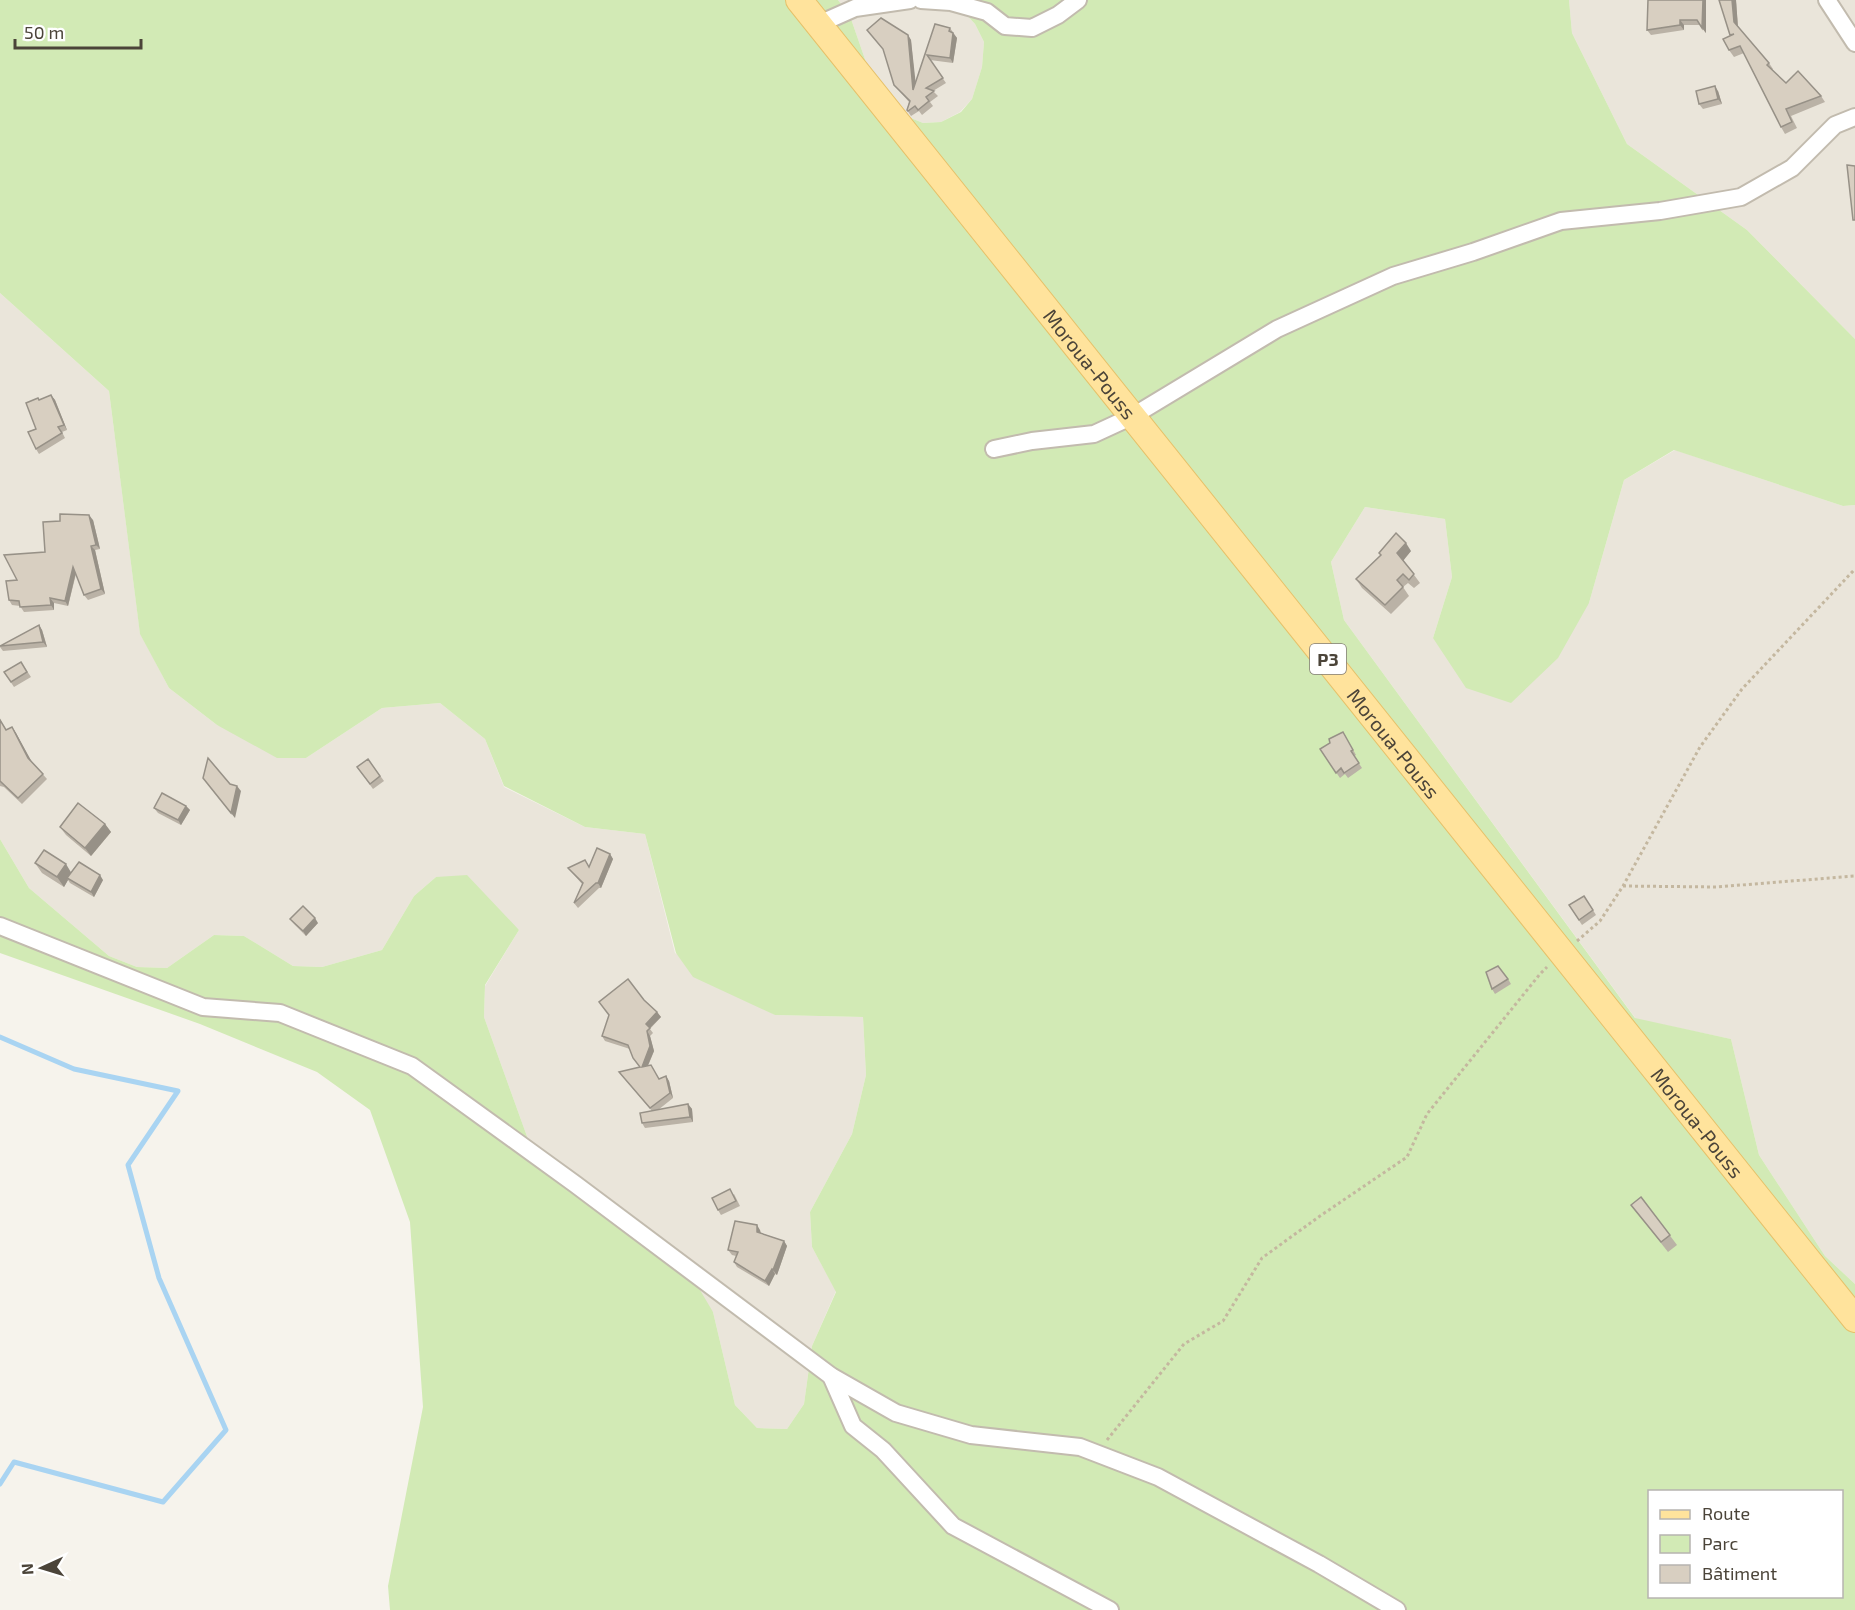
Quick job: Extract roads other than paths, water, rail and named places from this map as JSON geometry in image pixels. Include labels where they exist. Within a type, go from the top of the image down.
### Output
[{"type":"main road","name":"Moroua-Pouss","points":[[799,0],[1855,1319]]},
{"type":"street","points":[[819,24],[855,9],[910,0]]},
{"type":"street","points":[[921,0],[951,2],[987,12],[1005,26],[1032,28],[1058,15],[1078,0]]},
{"type":"street","points":[[1827,0],[1855,43]]},
{"type":"street","points":[[994,449],[1032,441],[1094,434],[1133,416],[1277,329],[1393,276],[1473,252],[1561,220],[1660,211],[1741,198],[1792,168],[1835,125],[1855,117]]},
{"type":"street","points":[[0,926],[203,1007],[280,1013],[412,1066],[576,1184],[831,1376],[896,1413],[971,1435],[1080,1447],[1158,1477],[1319,1564],[1397,1610]]},
{"type":"street","points":[[831,1376],[853,1426],[883,1450],[953,1526],[1110,1610]]},
{"type":"waterway","points":[[0,1037],[74,1069],[178,1091],[128,1165],[159,1278],[226,1430],[163,1502],[14,1462],[0,1484]]}]
